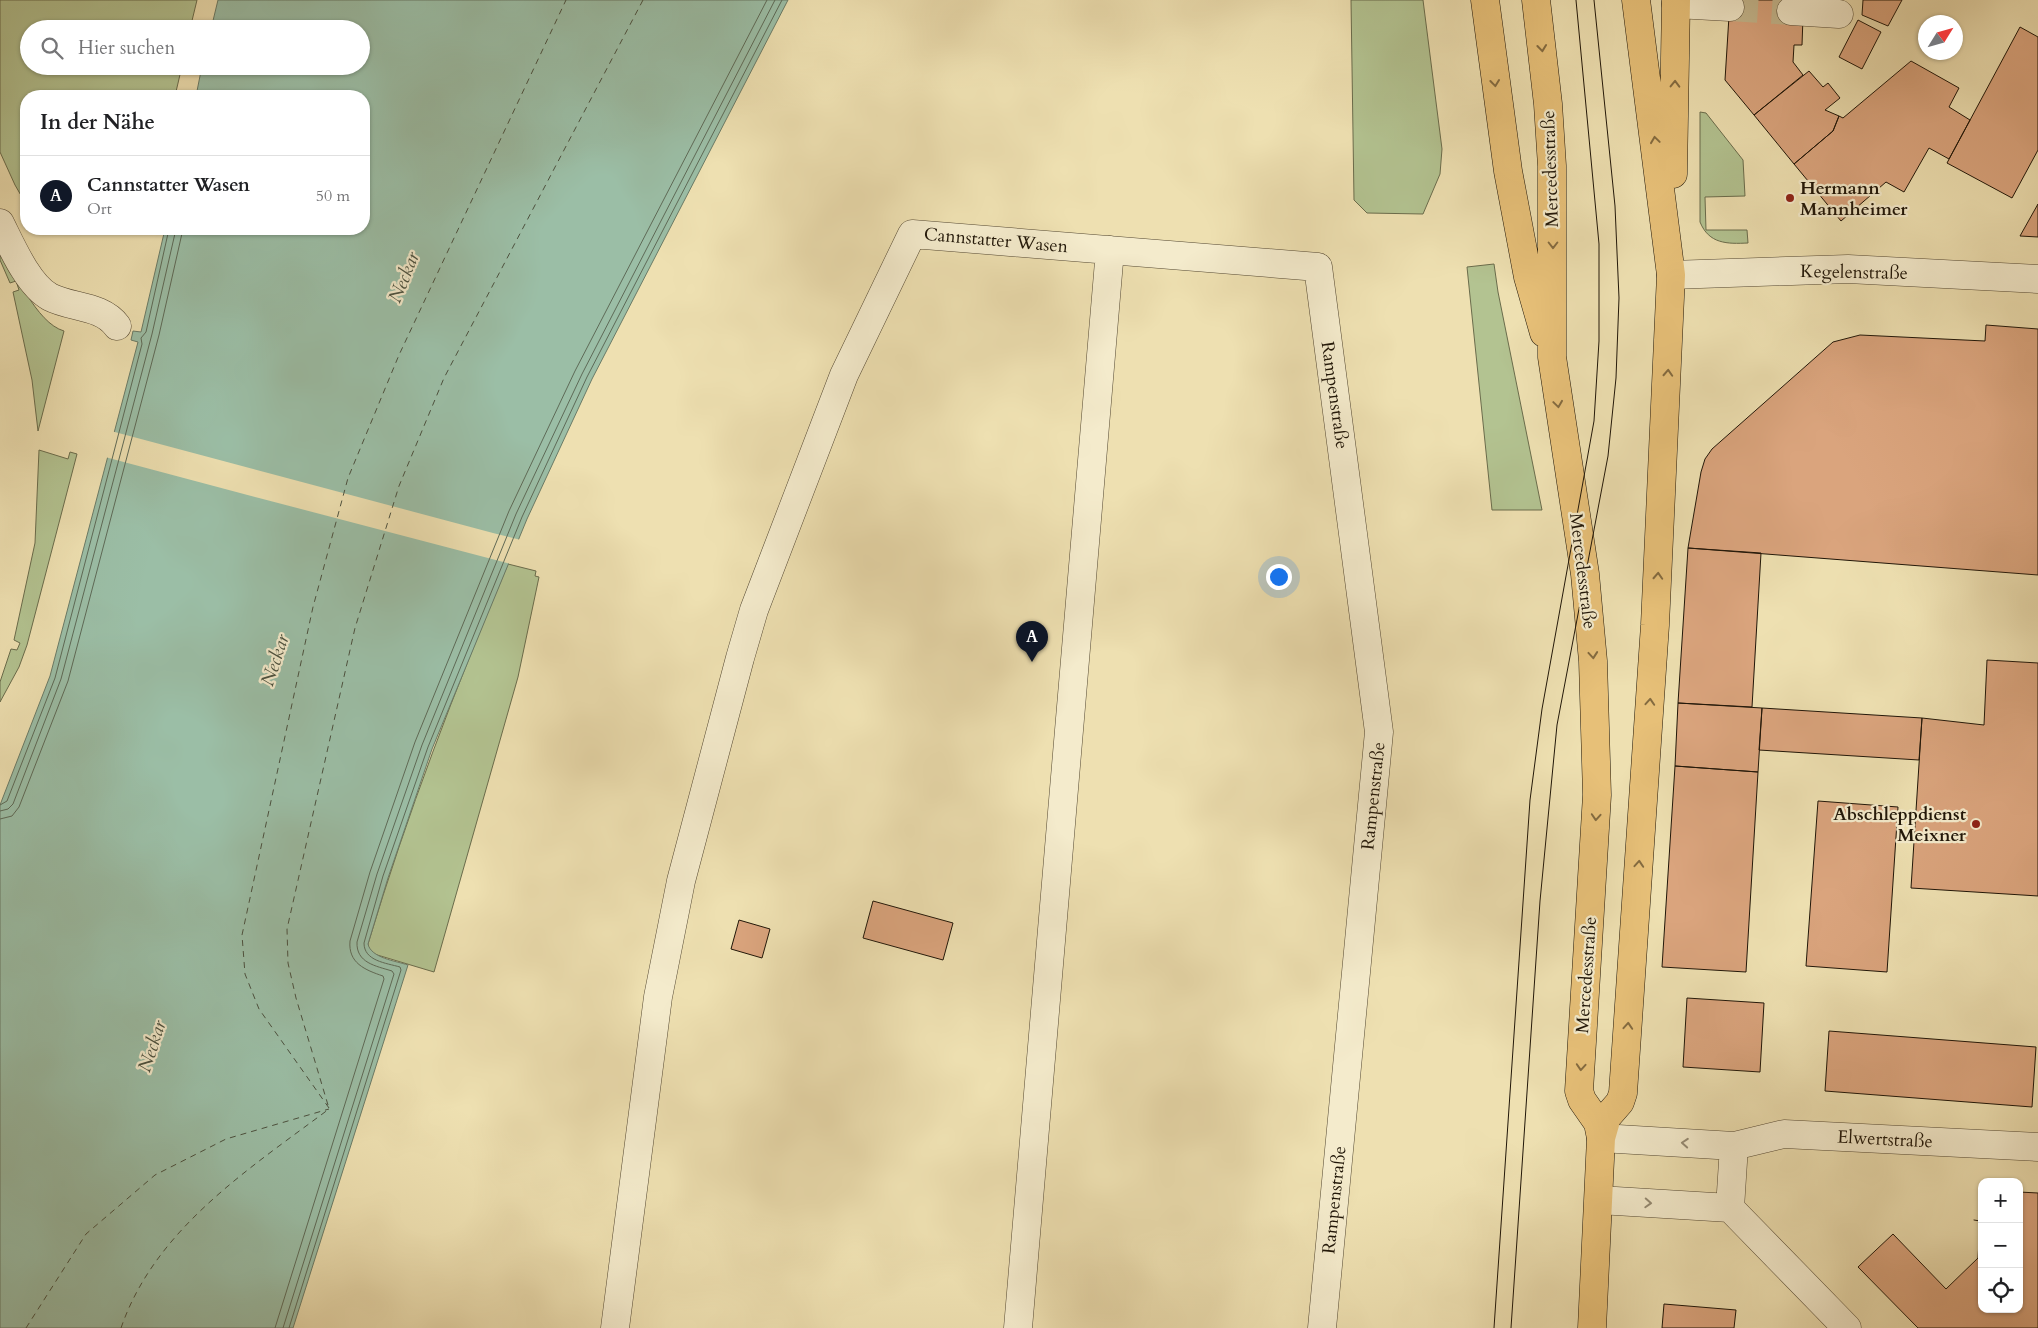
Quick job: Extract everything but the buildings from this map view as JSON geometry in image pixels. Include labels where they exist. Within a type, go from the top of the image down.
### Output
[{"type":"main road","points":[[1485,0],[1499,116],[1526,267],[1535,308],[1552,357]]},
{"type":"main road","name":"Mercedesstraße","points":[[1536,0],[1548,104],[1552,166],[1552,357],[1585,574],[1593,661],[1597,795],[1579,1091],[1582,1100],[1598,1123],[1601,1138],[1592,1328]]},
{"type":"main road","name":"Mercedesstraße","points":[[1601,1138],[1607,1117],[1620,1102],[1623,1093],[1655,625],[1671,275],[1636,0]]},
{"type":"main road","points":[[1671,275],[1676,2]]},
{"type":"street","points":[[1676,2],[1730,7]]},
{"type":"street","points":[[1791,11],[1839,14]]},
{"type":"street","points":[[0,223],[18,257],[42,292],[55,299],[101,313],[117,326]]},
{"type":"street","name":"Cannstatter Wasen","points":[[615,1328],[658,997],[681,881],[754,610],[844,374],[912,234],[1318,267]]},
{"type":"street","points":[[1018,1328],[1110,250]]},
{"type":"street","name":"Rampenstraße","points":[[1318,267],[1379,732],[1322,1328]]},
{"type":"street","name":"Kegelenstraße","points":[[1671,275],[1848,269],[2038,279]]},
{"type":"street","name":"Elwertstraße","points":[[1601,1138],[1734,1146],[1784,1134],[2038,1148]]},
{"type":"street","points":[[1730,1208],[1734,1146]]},
{"type":"street","points":[[1599,1200],[1730,1208],[1847,1328]]},
{"type":"shaded area","points":[[0,0],[197,0],[192,20],[20,20],[20,75],[180,75],[176,90],[20,90],[20,194],[0,152]]},
{"type":"shaded area","points":[[1351,0],[1423,0],[1442,149],[1440,174],[1423,214],[1367,213],[1354,200]]},
{"type":"shaded area","points":[[1700,112],[1706,113],[1743,160],[1745,196],[1705,197],[1706,230],[1747,230],[1748,243],[1726,243],[1714,239],[1708,235],[1700,222]]},
{"type":"shaded area","points":[[0,245],[35,307],[44,318],[64,331],[38,431],[32,380],[13,292],[19,290],[16,281],[10,283],[0,260]]},
{"type":"shaded area","points":[[1494,264],[1542,510],[1492,510],[1467,267]]},
{"type":"shaded area","points":[[39,450],[68,459],[70,452],[77,454],[27,645],[19,667],[0,702],[0,682],[11,649],[17,650],[20,643],[14,640],[35,543]]},
{"type":"shaded area","points":[[508,564],[536,571],[535,576],[539,577],[518,677],[434,972],[374,954],[369,949],[368,944],[415,800],[469,658]]},
{"type":"water","name":"Neckar","points":[[218,0],[788,0],[592,379],[527,519],[432,749],[388,878],[368,944],[370,949],[379,956],[408,965],[293,1328],[0,1328],[0,805],[50,676],[138,342],[131,340],[133,331],[141,332],[164,235],[370,235],[370,90],[197,90],[200,75],[370,75],[370,20],[213,20]]},
{"type":"pier","points":[[111,431],[521,540],[511,564],[259,498],[105,457]]},
{"type":"ferry route","points":[[329,1108],[259,1009],[245,974],[242,935],[313,607],[348,478],[399,355],[566,0]]},
{"type":"ferry route","points":[[328,1105],[296,998],[288,963],[287,929],[355,628],[399,486],[444,378],[643,0]]},
{"type":"ferry route","points":[[26,1328],[86,1234],[155,1175],[226,1139],[329,1109]]},
{"type":"ferry route","points":[[121,1328],[136,1293],[157,1260],[181,1231],[237,1179],[329,1109]]},
{"type":"tunnel","points":[[1730,7],[1791,11]]},
{"type":"tram line","points":[[1494,1328],[1530,800],[1542,709],[1594,421],[1599,341],[1599,244],[1576,0]]},
{"type":"tram line","points":[[1511,1328],[1540,901],[1557,725],[1608,456],[1616,378],[1619,298],[1615,206],[1594,0]]},
{"type":"tram line","points":[[1974,1220],[1978,1221]]},
{"type":"place","name":"Hermann Mannheimer","points":[[1790,198]]},
{"type":"place","name":"Cannstatter Wasen","points":[[1032,662]]},
{"type":"place","name":"Abschleppdienst Meixner","points":[[1976,824]]}]
